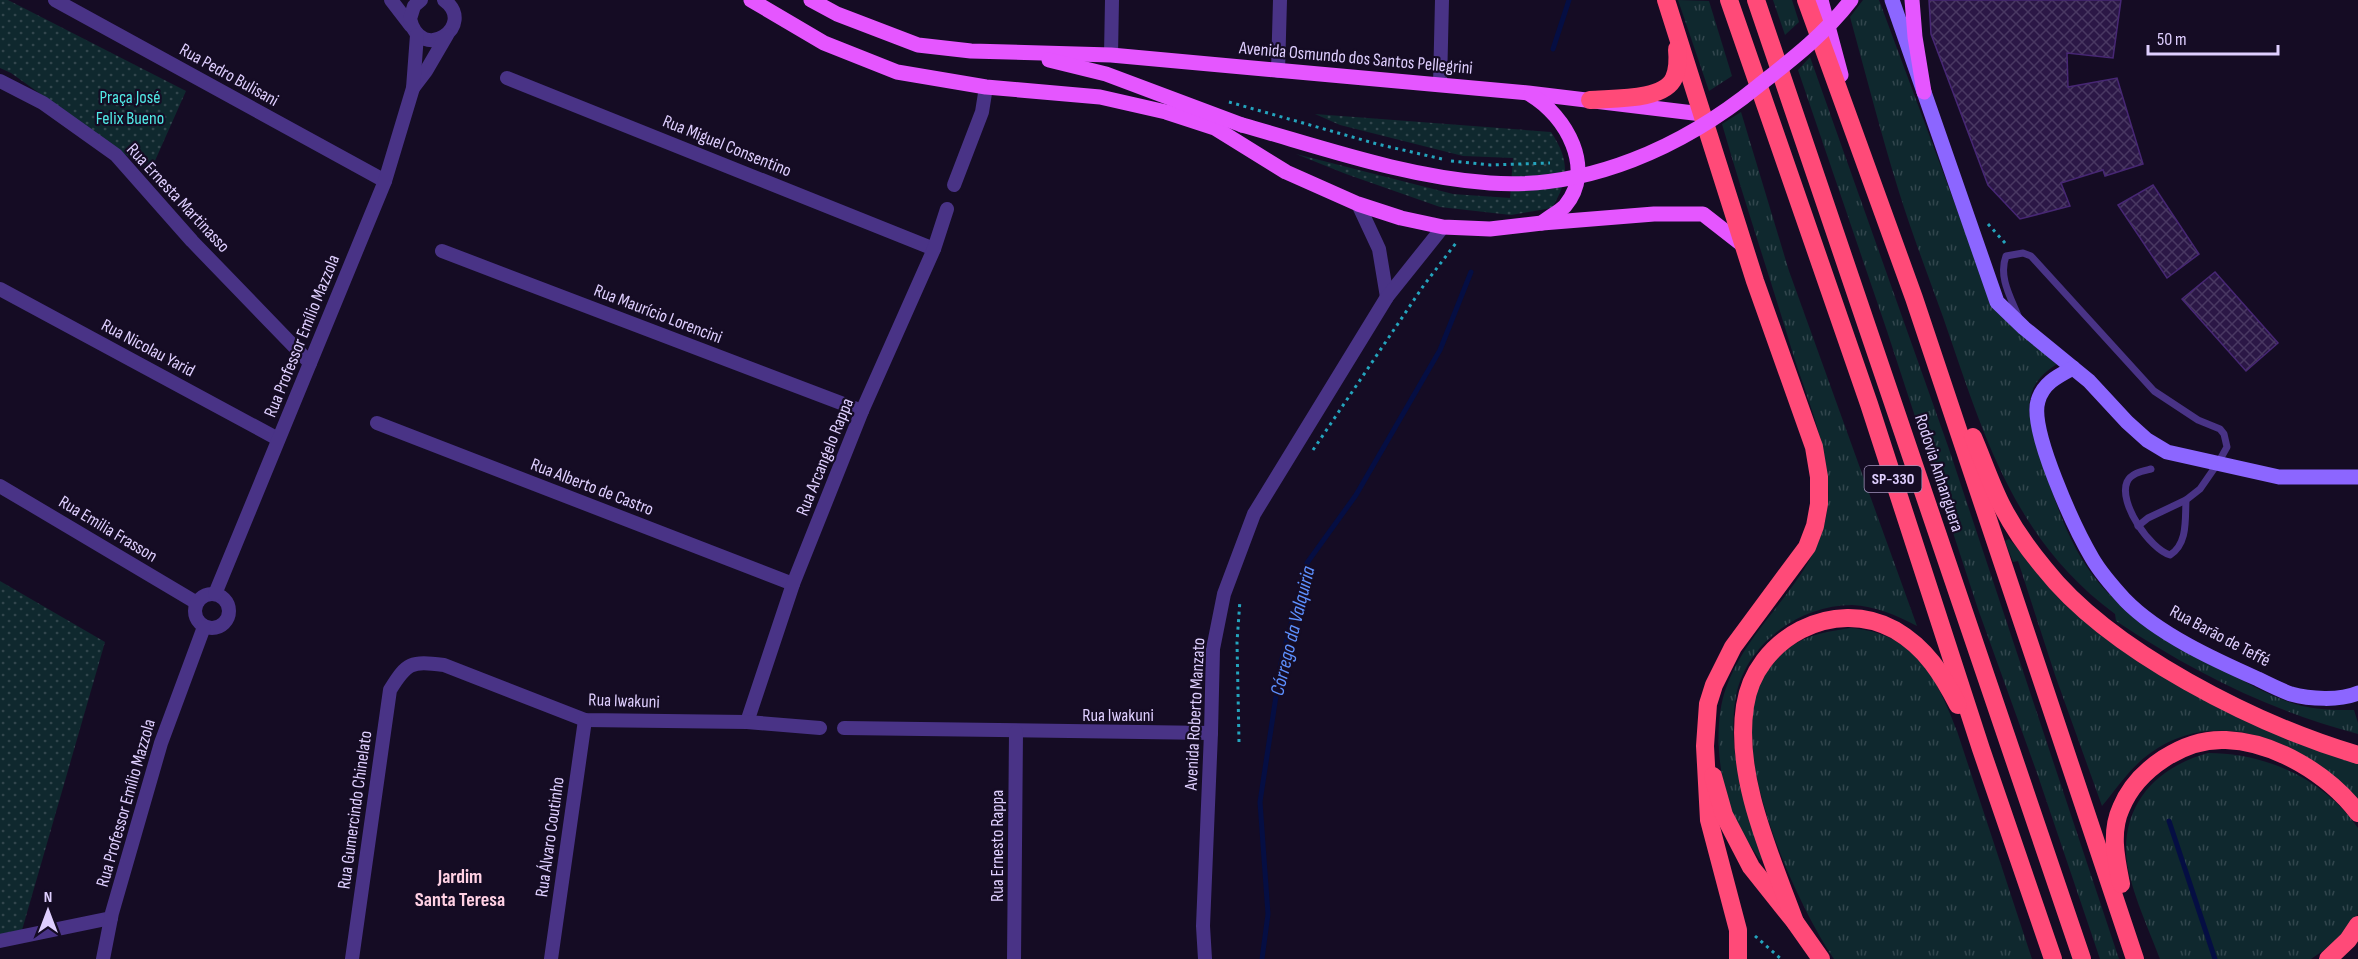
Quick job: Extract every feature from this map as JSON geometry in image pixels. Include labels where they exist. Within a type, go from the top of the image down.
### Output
[{"type":"highway","points":[[1666,0],[1744,246],[1814,447],[1819,477],[1819,504],[1815,526],[1807,547],[1733,647],[1708,704],[1705,746],[1708,820],[1738,930],[1738,959]]},
{"type":"highway","name":"SP-330","points":[[1730,0],[1869,405],[2053,959]]},
{"type":"highway","name":"Rodovia Anhanguera","points":[[1756,0],[2082,959]]},
{"type":"highway","points":[[1806,0],[1914,298],[2137,959]]},
{"type":"highway","points":[[1590,100],[1647,95],[1664,90],[1674,79],[1678,63],[1677,33]]},
{"type":"highway","points":[[1914,298],[2003,509],[2045,570],[2078,605],[2144,656],[2236,707],[2328,746],[2358,754]]},
{"type":"highway","points":[[1795,922],[1754,804],[1743,747],[1743,724],[1749,689],[1769,653],[1785,638],[1804,627],[1844,619],[1878,623],[1894,630],[1928,655],[1940,670],[1982,750]]},
{"type":"highway","points":[[2137,959],[2115,858],[2115,832],[2121,808],[2134,786],[2155,765],[2183,748],[2202,742],[2225,740],[2251,743],[2286,757],[2315,773],[2347,799],[2358,813]]},
{"type":"highway","points":[[1705,746],[1724,814],[1750,867],[1795,922],[1821,959]]},
{"type":"highway","points":[[2328,959],[2348,940],[2358,925]]},
{"type":"main road","points":[[752,0],[824,43],[897,72],[986,87],[1100,97],[1166,112],[1242,125],[1377,163],[1440,177],[1491,183],[1560,180],[1602,171],[1636,159],[1694,130],[1729,109],[1815,40],[1851,0]]},
{"type":"main road","name":"Avenida Osmundo dos Santos Pellegrini","points":[[811,0],[837,14],[918,45],[971,51],[1111,55],[1528,93],[1702,114]]},
{"type":"main road","points":[[1821,0],[1860,150]]},
{"type":"main road","points":[[1892,0],[1997,302],[2024,328],[2073,368],[2147,440],[2167,452],[2279,477],[2358,477]]},
{"type":"main road","points":[[1912,0],[1915,37],[1924,92]]},
{"type":"main road","name":"Avenida Osmundo dos Santos Pellegrini","points":[[1006,52],[1106,74],[1242,125]]},
{"type":"main road","points":[[1528,93],[1558,118],[1565,128],[1577,159],[1574,189],[1564,206],[1542,223]]},
{"type":"main road","points":[[1166,112],[1215,128],[1286,172],[1358,204],[1401,218],[1443,227],[1490,229],[1654,214],[1703,214],[1744,246]]},
{"type":"main road","name":"Rua Barão de Teffé","points":[[2073,368],[2056,377],[2043,388],[2037,402],[2036,417],[2049,460],[2074,524],[2093,560],[2126,601],[2170,635],[2291,694],[2325,698],[2358,693]]},
{"type":"street","name":"Rua Pedro Bulisani","points":[[55,0],[385,181]]},
{"type":"street","points":[[391,0],[423,38],[436,40],[447,34]]},
{"type":"street","name":"Rua Professor Emílio Mazzola","points":[[215,594],[385,181],[412,88],[414,30],[411,12],[421,0]]},
{"type":"street","points":[[444,0],[452,8],[454,21]]},
{"type":"street","points":[[454,21],[460,0]]},
{"type":"street","points":[[1111,55],[1112,0]]},
{"type":"street","points":[[1278,71],[1280,0]]},
{"type":"street","points":[[1440,85],[1442,0]]},
{"type":"street","name":"Rua Professor Emílio Mazzola","points":[[412,88],[426,71],[454,21]]},
{"type":"street","name":"Rua Miguel Consentino","points":[[507,78],[934,249]]},
{"type":"street","name":"Rua Ernesta Martinasso","points":[[0,81],[43,104],[116,155],[192,241],[310,363]]},
{"type":"street","points":[[954,185],[981,112],[986,87]]},
{"type":"street","points":[[1358,204],[1379,249],[1387,297]]},
{"type":"street","name":"Rua Arcangelo Rappa","points":[[747,722],[793,584],[862,411],[934,249],[947,209]]},
{"type":"street","name":"Avenida Roberto Manzato","points":[[1205,959],[1203,926],[1213,649],[1224,594],[1254,514],[1387,297],[1443,227]]},
{"type":"street","name":"Rua Maurício Lorencini","points":[[441,250],[862,411]]},
{"type":"street","name":"Rua Nicolau Yarid","points":[[0,289],[278,439]]},
{"type":"street","name":"Rua Alberto de Castro","points":[[377,423],[793,584]]},
{"type":"street","name":"Rua Emilia Frasson","points":[[0,486],[197,603]]},
{"type":"street","points":[[215,594],[228,605],[229,616],[222,626],[204,627],[196,618],[197,603],[205,596],[215,594]]},
{"type":"street","name":"Rua Professor Emílio Mazzola","points":[[103,959],[111,918],[161,743],[204,627]]},
{"type":"street","name":"Rua Iwakuni","points":[[402,670],[419,662],[444,665],[585,720],[747,722],[820,728]]},
{"type":"street","name":"Rua Gumercindo Chinelato","points":[[352,959],[390,690],[402,670]]},
{"type":"street","name":"Rua Álvaro Coutinho","points":[[551,959],[585,720]]},
{"type":"street","name":"Rua Iwakuni","points":[[844,729],[1211,733]]},
{"type":"street","name":"Rua Ernesto Rappa","points":[[1014,959],[1016,732]]},
{"type":"street","points":[[0,941],[111,918]]},
{"type":"lane","points":[[2024,328],[2004,280],[2002,266],[2006,256],[2023,253],[2031,256],[2154,391],[2198,420],[2220,429],[2224,434],[2227,447],[2200,489],[2186,500],[2148,518],[2138,526]]},
{"type":"lane","points":[[2151,469],[2132,476],[2127,482],[2126,493],[2138,526],[2161,553],[2170,555],[2177,551],[2184,537],[2186,500]]},
{"type":"path","points":[[1229,102],[1377,144],[1445,160],[1490,165],[1555,163]]},
{"type":"path","points":[[1986,221],[1996,236],[2023,253]]},
{"type":"path","points":[[1313,451],[1424,285],[1468,228]]},
{"type":"path","points":[[1239,742],[1237,642],[1240,597]]},
{"type":"path","points":[[1738,930],[1749,930],[1781,959]]},
{"type":"green space","name":"Praça José Felix Bueno","points":[[0,0],[8,0],[186,91],[150,172],[11,73],[0,68]]},
{"type":"green space","points":[[1678,0],[1709,1],[1732,76],[1709,91]]},
{"type":"green space","points":[[1773,0],[1792,0],[1799,22],[1785,35]]},
{"type":"green space","points":[[1863,0],[1879,0],[1991,301],[2057,364],[2036,383],[2029,405],[2030,416],[2032,429],[2057,506],[2088,569],[2107,592],[2126,608],[2221,668],[2265,692],[2302,706],[2354,710],[2358,723],[2358,734],[2293,713],[2232,688],[2145,640],[2116,621],[2115,614],[2080,584],[2050,552],[2026,517],[2005,480],[1972,401],[1899,192],[1850,17]]},
{"type":"green space","points":[[1810,57],[1949,449],[2119,959],[2100,959],[1978,609],[1798,70]]},
{"type":"green space","points":[[1741,112],[1789,271],[1917,626],[1869,607],[1852,605],[1831,607],[1812,612],[1793,621],[1761,647],[1748,664],[1735,702],[1734,742],[1745,802],[1764,859],[1760,860],[1736,822],[1725,791],[1719,756],[1719,720],[1722,703],[1730,678],[1744,652],[1795,583],[1817,545],[1826,517],[1828,477],[1813,413],[1722,124]]},
{"type":"green space","points":[[1315,114],[1551,132],[1562,152],[1564,161],[1562,188],[1552,208],[1511,215],[1440,207],[1296,154],[1453,194],[1510,198],[1513,158],[1463,156],[1340,125]]},
{"type":"green space","points":[[2009,539],[2089,623],[2358,759],[2358,799],[2313,761],[2260,736],[2232,731],[2203,732],[2176,739],[2149,754],[2130,772],[2102,806],[2055,675],[2018,561],[2013,562],[2005,541]]},
{"type":"green space","points":[[0,581],[105,642],[20,937],[0,940]]},
{"type":"green space","points":[[1850,628],[1891,638],[1907,648],[1920,661],[1941,692],[1957,731],[2032,959],[1834,959],[1819,934],[1802,903],[1772,832],[1753,758],[1751,725],[1757,689],[1781,655],[1806,638]]},
{"type":"green space","points":[[2208,753],[2251,758],[2292,772],[2328,796],[2358,828],[2358,913],[2354,923],[2333,944],[2311,959],[2160,959],[2130,876],[2126,850],[2128,831],[2132,815],[2149,787],[2175,766]]},
{"type":"building","points":[[1929,0],[2121,0],[2113,58],[2067,53],[2068,87],[2117,78],[2143,164],[2105,176],[2103,170],[2061,183],[2070,206],[2020,219],[1988,185],[1931,34]]},
{"type":"building","points":[[2153,185],[2199,254],[2167,278],[2118,205]]},
{"type":"building","points":[[2215,272],[2278,343],[2246,371],[2182,299]]},
{"type":"waterway","name":"Córrego da Valquiria","points":[[1553,49],[1569,0]]},
{"type":"waterway","name":"Córrego da Valquiria","points":[[1262,959],[1268,914],[1260,802],[1281,663],[1307,563],[1356,495],[1440,350],[1471,272]]},
{"type":"waterway","points":[[2169,821],[2215,959]]},
{"type":"district","name":"Jardim Santa Teresa","points":[[460,888]]}]
